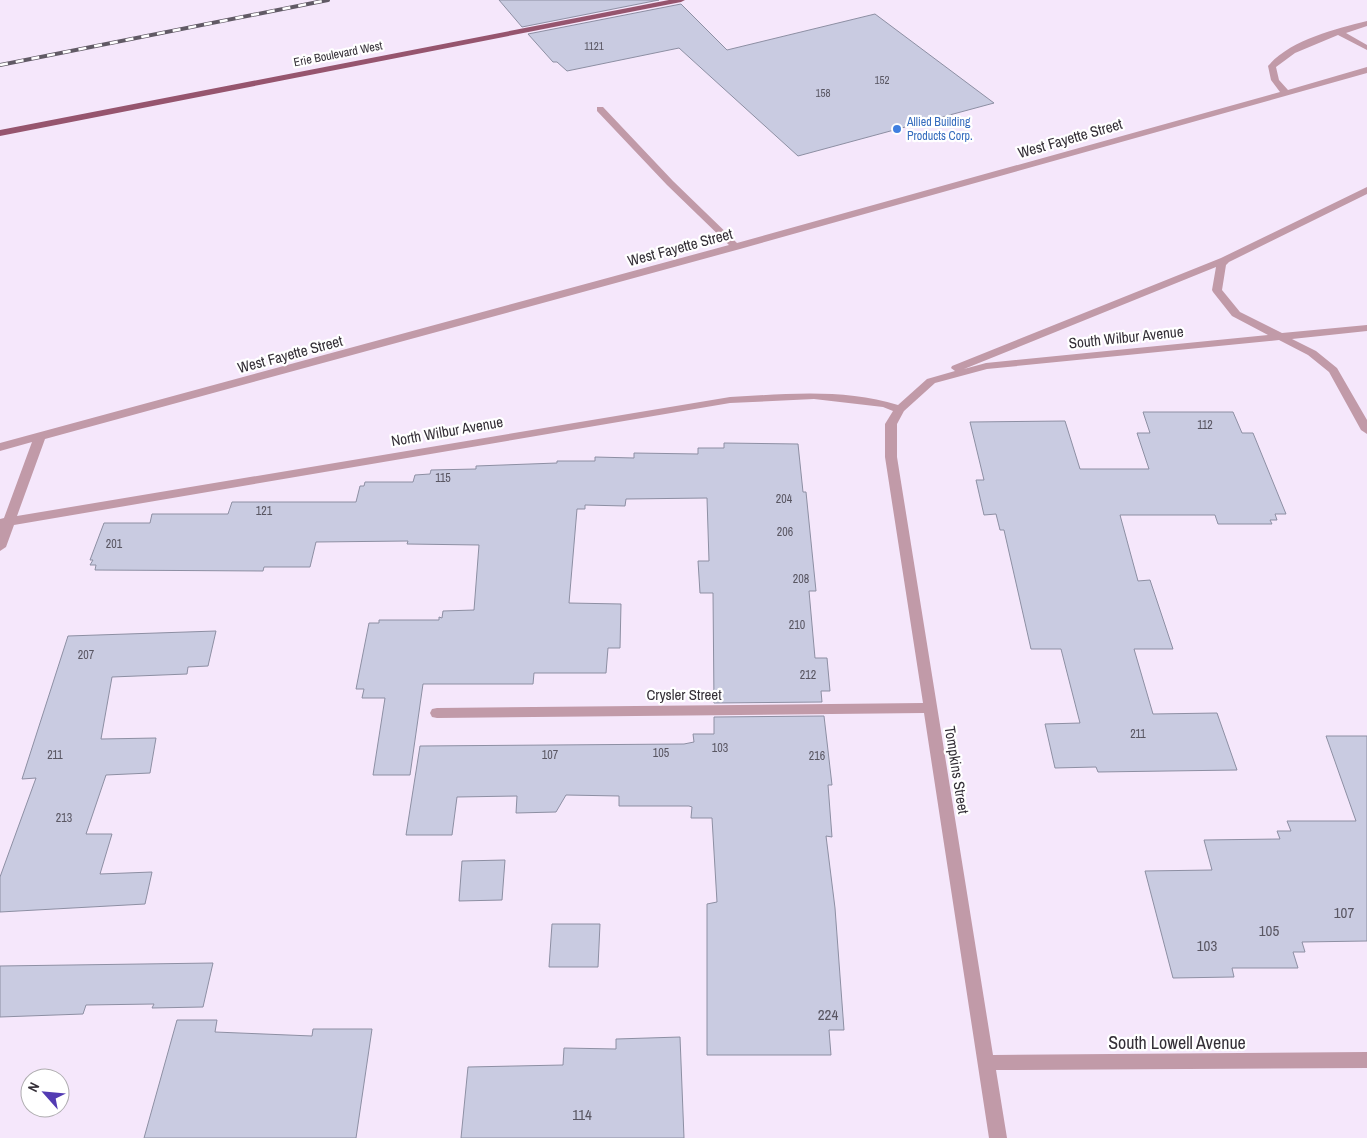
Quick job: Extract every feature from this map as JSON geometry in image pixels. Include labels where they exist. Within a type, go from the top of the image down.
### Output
[{"type":"main road","name":"Erie Boulevard West","points":[[0,132],[681,0]]},
{"type":"street","points":[[1286,93],[1275,80],[1272,66],[1279,58],[1291,51],[1367,22]]},
{"type":"street","points":[[1339,32],[1367,48]]},
{"type":"street","name":"West Fayette Street","points":[[0,447],[39,438],[736,247],[1367,70]]},
{"type":"street","points":[[600,109],[670,183],[736,247]]},
{"type":"street","points":[[941,377],[962,364],[1225,260],[1367,190]]},
{"type":"street","points":[[1225,260],[1221,265],[1217,290],[1236,314],[1312,353],[1333,370],[1367,430]]},
{"type":"street","name":"South Wilbur Avenue","points":[[900,409],[932,381],[986,366],[1367,328]]},
{"type":"street","name":"North Wilbur Avenue","points":[[5,522],[730,400],[814,396],[884,404],[900,409]]},
{"type":"street","name":"Tompkins Street","points":[[900,409],[891,424],[891,457],[998,1138]]},
{"type":"street","points":[[0,547],[5,522],[39,438]]},
{"type":"street","name":"Crysler Street","points":[[438,713],[930,708]]},
{"type":"street","name":"South Lowell Avenue","points":[[986,1063],[1367,1060]]},
{"type":"building","points":[[499,0],[659,0],[522,27]]},
{"type":"building","points":[[681,4],[727,50],[875,14],[994,103],[798,156],[679,48],[567,71],[557,62],[553,62],[528,34]]},
{"type":"building","points":[[1143,412],[1233,412],[1242,433],[1253,433],[1286,514],[1275,514],[1277,520],[1270,520],[1272,524],[1218,524],[1215,515],[1120,515],[1138,581],[1150,580],[1173,649],[1134,649],[1153,714],[1217,713],[1237,770],[1098,772],[1096,767],[1055,768],[1045,724],[1080,723],[1061,649],[1031,649],[1004,530],[1000,530],[996,514],[984,515],[976,480],[984,480],[970,422],[1065,421],[1080,469],[1149,469],[1137,433],[1150,433]]},
{"type":"building","points":[[724,443],[798,444],[803,492],[806,492],[816,591],[809,591],[815,658],[827,658],[830,691],[821,691],[822,702],[714,703],[713,593],[700,593],[698,561],[709,561],[707,498],[626,499],[625,506],[585,505],[585,509],[577,509],[569,603],[621,604],[620,648],[608,648],[606,673],[534,673],[533,684],[423,684],[410,775],[373,775],[385,698],[362,698],[364,689],[356,689],[369,623],[379,623],[379,620],[439,620],[439,617],[442,618],[443,611],[474,610],[479,545],[407,544],[408,541],[316,542],[310,567],[264,567],[263,571],[95,570],[96,565],[90,565],[93,560],[90,560],[104,523],[150,523],[152,514],[228,514],[232,502],[356,502],[360,486],[364,486],[365,482],[413,482],[415,475],[430,474],[431,470],[476,469],[476,466],[557,463],[557,461],[595,461],[595,457],[634,458],[634,453],[698,454],[698,448],[724,448]]},
{"type":"building","points":[[216,631],[208,666],[188,667],[187,674],[112,677],[101,739],[156,738],[150,773],[106,775],[86,834],[112,834],[100,874],[152,872],[145,904],[0,912],[0,877],[36,778],[22,779],[68,636]]},
{"type":"building","points":[[824,716],[832,785],[828,785],[832,837],[826,836],[835,908],[844,1030],[829,1030],[831,1055],[707,1055],[707,904],[717,902],[712,818],[691,818],[692,807],[619,806],[619,796],[566,795],[556,812],[516,813],[517,796],[457,797],[452,835],[406,835],[420,746],[684,744],[694,742],[693,734],[714,734],[714,717]]},
{"type":"building","points":[[1326,736],[1367,736],[1367,941],[1302,942],[1305,952],[1293,952],[1298,968],[1232,968],[1234,977],[1173,978],[1145,871],[1212,870],[1204,840],[1280,839],[1277,831],[1291,831],[1287,821],[1356,821]]},
{"type":"building","points":[[505,860],[502,900],[459,901],[462,861]]},
{"type":"building","points":[[552,924],[600,924],[598,967],[549,967]]},
{"type":"building","points":[[213,963],[203,1007],[152,1008],[154,1004],[86,1005],[83,1014],[0,1017],[0,966]]},
{"type":"building","points":[[177,1020],[217,1020],[215,1032],[312,1036],[313,1029],[372,1029],[356,1138],[144,1138]]},
{"type":"building","points":[[680,1037],[684,1138],[461,1138],[468,1067],[563,1065],[564,1048],[616,1049],[616,1039]]},
{"type":"railway","points":[[0,65],[328,0]]},
{"type":"place","name":"Allied Building Products Corp.","points":[[897,129]]}]
